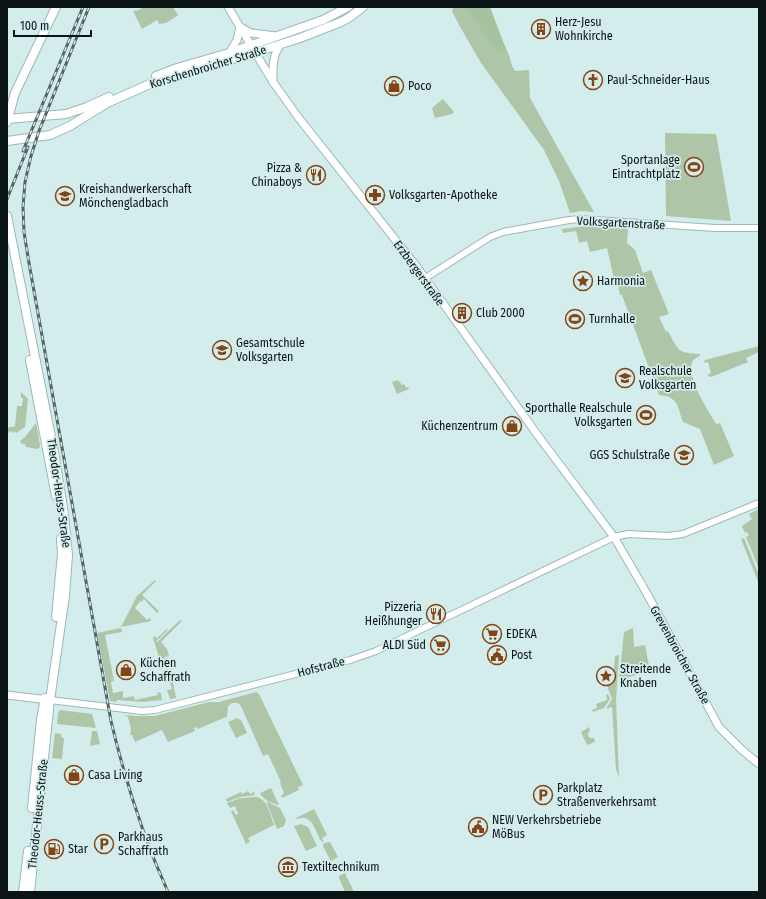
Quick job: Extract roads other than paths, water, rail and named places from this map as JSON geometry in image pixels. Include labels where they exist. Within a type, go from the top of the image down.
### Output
[{"type":"main road","points":[[7,122],[15,93],[56,7]]},
{"type":"main road","name":"Erzbergerstraße","points":[[228,7],[273,82],[298,117],[412,261],[539,437],[614,537]]},
{"type":"main road","name":"Korschenbroicher Straße","points":[[7,122],[22,118],[59,115],[74,112],[158,75],[229,53],[323,20],[348,7]]},
{"type":"main road","name":"Korschenbroicher Straße","points":[[7,141],[50,135],[70,126],[107,104],[161,79],[279,46],[327,29],[350,17],[363,7]]},
{"type":"main road","points":[[229,53],[237,40],[240,27],[251,34],[276,36]]},
{"type":"main road","points":[[273,82],[274,56],[279,46]]},
{"type":"main road","points":[[7,103],[15,93]]},
{"type":"main road","name":"Theodor-Heuss-Straße","points":[[7,216],[54,452],[64,514],[68,554],[64,596],[55,656],[47,699],[41,720],[23,892]]},
{"type":"main road","name":"Theodor-Heuss-Straße","points":[[7,240],[48,451],[61,535],[62,554],[47,699],[30,892]]},
{"type":"main road","name":"Grevenbroicher Straße","points":[[614,537],[646,592],[719,727],[742,750],[759,764]]},
{"type":"main road","name":"Hofstraße","points":[[7,695],[47,699]]},
{"type":"street","name":"Volksgartenstraße","points":[[424,278],[490,237],[503,232],[569,220],[580,219],[716,228],[759,228]]},
{"type":"street","name":"Hofstraße","points":[[47,699],[142,711],[156,710],[357,658],[452,615],[614,537],[628,534],[668,536],[683,534],[759,503]]},
{"type":"railway","points":[[23,151],[83,7]]},
{"type":"railway","points":[[89,7],[39,131],[31,156],[25,182],[23,207],[24,232],[111,721],[135,808],[168,892]]},
{"type":"railway","points":[[7,199],[28,147]]},
{"type":"place","name":"Herz-Jesu Wohnkirche","points":[[541,29]]},
{"type":"place","name":"Paul-Schneider-Haus","points":[[593,80]]},
{"type":"place","name":"Poco","points":[[394,86]]},
{"type":"place","name":"Sportanlage Eintrachtplatz","points":[[694,167]]},
{"type":"place","name":"Pizza & Chinaboys","points":[[316,175]]},
{"type":"place","name":"Volksgarten-Apotheke","points":[[375,195]]},
{"type":"place","name":"Kreishandwerkerschaft Mönchengladbach","points":[[65,196]]},
{"type":"place","name":"Harmonia","points":[[583,281]]},
{"type":"place","name":"Club 2000","points":[[462,313]]},
{"type":"place","name":"Turnhalle","points":[[575,319]]},
{"type":"place","name":"Gesamtschule Volksgarten","points":[[222,350]]},
{"type":"place","name":"Realschule Volksgarten","points":[[625,378]]},
{"type":"place","name":"Sporthalle Realschule Volksgarten","points":[[646,415]]},
{"type":"place","name":"Küchenzentrum","points":[[512,426]]},
{"type":"place","name":"GGS Schulstraße","points":[[684,455]]},
{"type":"place","name":"Pizzeria Heißhunger","points":[[436,614]]},
{"type":"place","name":"EDEKA","points":[[492,634]]},
{"type":"place","name":"ALDI Süd","points":[[440,645]]},
{"type":"place","name":"Post","points":[[497,655]]},
{"type":"place","name":"Küchen Schaffrath","points":[[126,670]]},
{"type":"place","name":"Streitende Knaben","points":[[606,676]]},
{"type":"place","name":"Casa Living","points":[[74,775]]},
{"type":"place","name":"Parkplatz Straßenverkehrsamt","points":[[543,795]]},
{"type":"place","name":"NEW Verkehrsbetriebe MöBus","points":[[478,827]]},
{"type":"place","name":"Parkhaus Schaffrath","points":[[104,844]]},
{"type":"place","name":"Star","points":[[54,849]]},
{"type":"place","name":"Textiltechnikum","points":[[288,867]]}]
